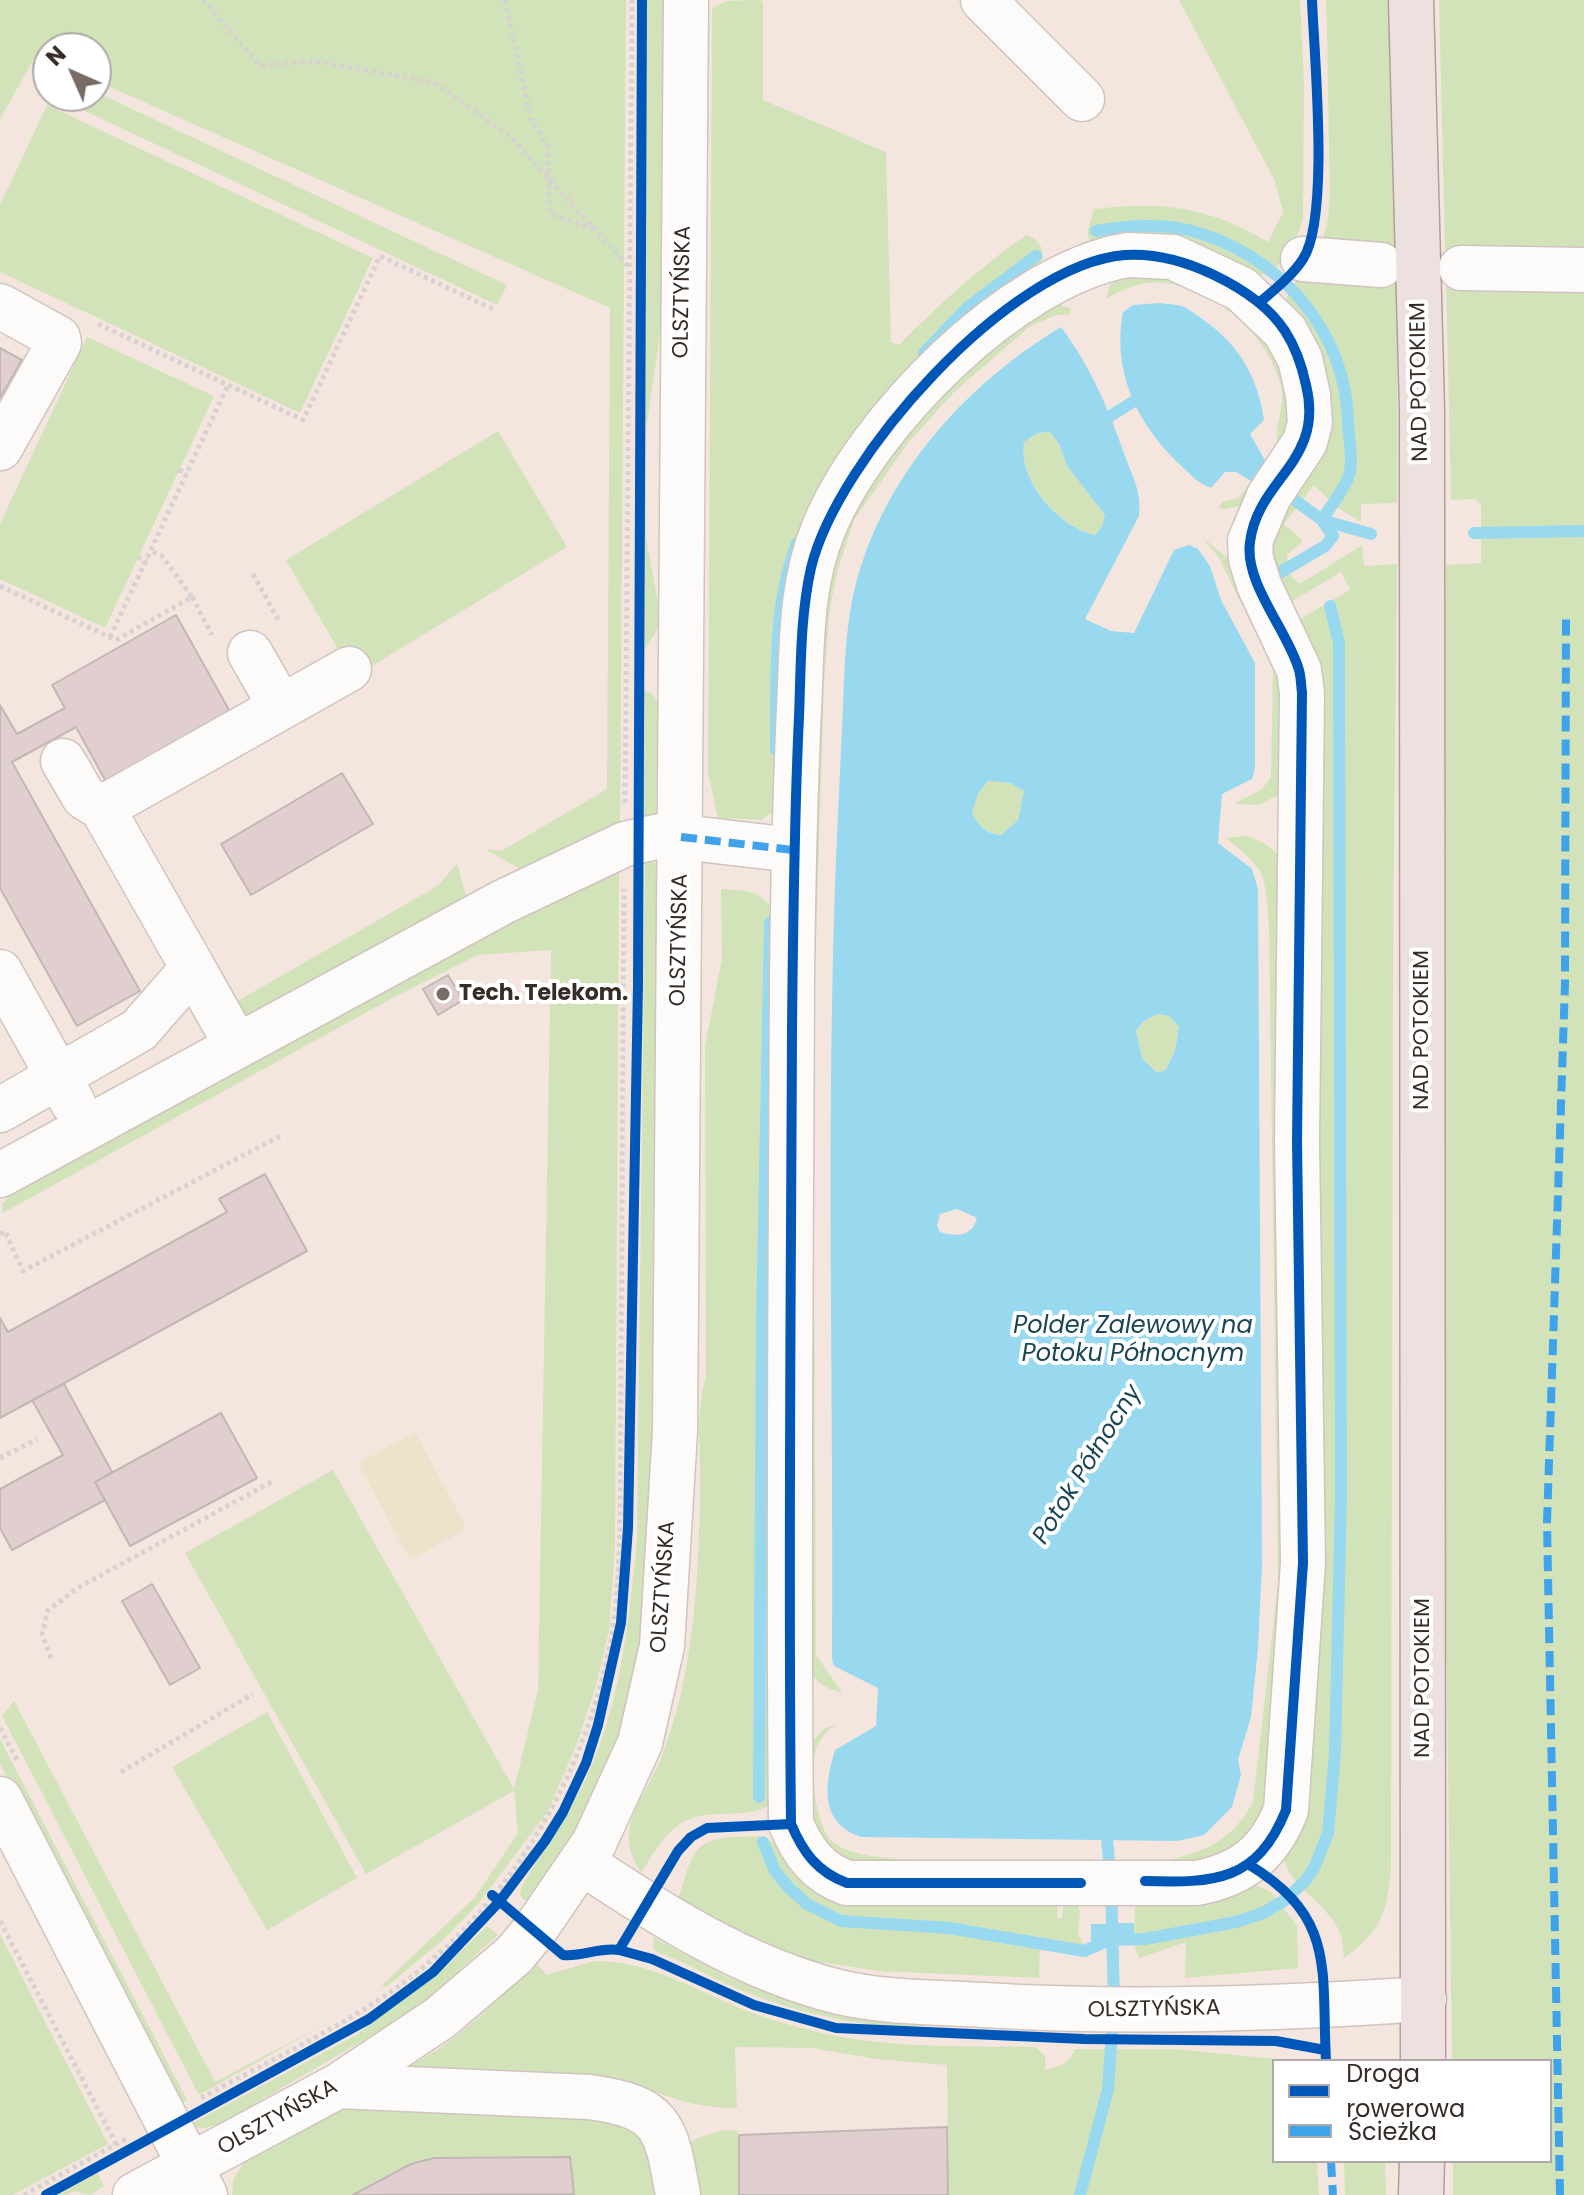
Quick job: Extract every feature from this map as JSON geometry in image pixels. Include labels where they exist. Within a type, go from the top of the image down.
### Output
[{"type":"main road","name":"NAD POTOKIEM","points":[[1411,0],[1422,409],[1423,2059]]},
{"type":"main road","points":[[1421,2195],[1422,2163]]},
{"type":"street","name":"OLSZTYŃSKA","points":[[135,2195],[197,2180],[440,2018],[514,1955],[581,1862],[610,1812],[640,1743],[662,1646],[675,1431],[686,0]]},
{"type":"street","points":[[983,0],[1082,99]]},
{"type":"street","points":[[1128,255],[1173,257],[1241,289],[1259,303],[1285,331],[1300,359],[1310,423],[1305,442],[1258,515],[1250,541],[1251,559],[1259,585],[1299,670],[1302,693],[1297,1141],[1303,1563],[1286,1810],[1279,1829],[1268,1845],[1254,1858],[1222,1878],[1197,1883],[847,1883],[830,1877],[801,1848],[791,1824],[793,850],[803,617],[811,569],[823,531],[837,502],[889,424],[952,357],[1006,311],[1072,271],[1106,258],[1128,255]]},
{"type":"street","points":[[1303,259],[1381,265]]},
{"type":"street","points":[[1461,268],[1584,270]]},
{"type":"street","points":[[0,306],[68,319],[9,455]]},
{"type":"street","points":[[250,653],[281,707]]},
{"type":"street","points":[[102,808],[349,669]]},
{"type":"street","points":[[63,761],[84,797],[102,808],[237,1046]]},
{"type":"street","points":[[0,1175],[503,902],[625,844],[660,836],[793,850]]},
{"type":"street","points":[[0,1110],[139,1030],[193,968]]},
{"type":"street","points":[[0,972],[87,1128]]},
{"type":"street","points":[[0,1799],[197,2180]]},
{"type":"street","name":"OLSZTYŃSKA","points":[[581,1862],[647,1905],[729,1951],[839,1992],[881,1999],[1084,2011],[1291,2007],[1424,1999]]},
{"type":"street","points":[[338,2086],[617,2101],[645,2111],[660,2125],[670,2148],[678,2195]]},
{"type":"path","points":[[203,0],[260,66],[313,61],[434,82],[513,139],[630,268]]},
{"type":"path","points":[[505,0],[531,119],[547,146],[550,214],[595,230]]},
{"type":"path","points":[[46,2195],[378,2001],[421,1969],[478,1913],[518,1863],[549,1816],[598,1698],[613,1627],[618,1578],[632,0]]},
{"type":"path","points":[[640,506],[642,0]]},
{"type":"path","points":[[68,319],[277,405],[303,420],[380,256],[495,310]]},
{"type":"path","points":[[110,637],[228,385]]},
{"type":"path","points":[[179,470],[187,474]]},
{"type":"path","points":[[0,586],[116,640],[192,597],[162,556],[151,551]]},
{"type":"path","points":[[138,557],[147,561]]},
{"type":"path","points":[[0,1234],[5,1231],[23,1271],[280,1136]]},
{"type":"path","points":[[586,1763],[607,1690],[621,1623],[628,1528],[634,1215]]},
{"type":"path","points":[[0,1458],[37,1439]]},
{"type":"path","points":[[51,1658],[42,1634],[48,1610],[81,1586],[275,1480]]},
{"type":"path","points":[[121,1772],[253,1694]]},
{"type":"path","points":[[569,1800],[580,1775]]},
{"type":"path","points":[[24,2195],[116,2144],[168,2123],[369,2019],[433,1972],[515,1883],[557,1822]]},
{"type":"path","points":[[0,1921],[116,2144]]},
{"type":"green space","points":[[0,0],[626,0],[620,828],[529,874],[485,849],[501,851],[607,789],[610,308],[112,88],[112,32],[32,32],[32,62],[0,119]]},
{"type":"green space","points":[[647,0],[665,0],[663,314],[646,430],[646,537],[661,619],[645,649],[643,410]]},
{"type":"green space","points":[[1179,0],[1300,0],[1304,82],[1303,219],[1291,252],[1275,269],[1252,279],[1092,245],[1087,233],[1094,209],[1163,206],[1225,221],[1268,242],[1283,212],[1275,181]]},
{"type":"green space","points":[[1326,0],[1393,0],[1398,247],[1397,503],[1361,504],[1361,522],[1338,508],[1314,485],[1284,524],[1303,541],[1287,555],[1289,574],[1300,584],[1362,545],[1364,566],[1397,564],[1391,1867],[1388,1896],[1380,1919],[1367,1939],[1344,1958],[1341,1936],[1334,1922],[1292,1876],[1283,1855],[1295,622],[1350,590],[1341,572],[1286,605],[1266,539],[1293,486],[1283,307],[1291,289],[1319,247],[1328,216]]},
{"type":"green space","points":[[1439,0],[1584,0],[1584,251],[1462,247],[1445,250]]},
{"type":"green space","points":[[727,1],[763,1],[763,100],[886,152],[891,342],[899,345],[960,287],[1026,235],[1037,241],[1043,255],[1038,272],[845,465],[780,805],[762,820],[718,818],[708,772],[712,8]]},
{"type":"green space","points":[[112,100],[507,285],[497,305],[87,112],[112,112]]},
{"type":"green space","points":[[44,112],[62,112],[373,258],[300,413],[0,272],[0,205]]},
{"type":"green space","points":[[1119,269],[1188,276],[1274,338],[1300,422],[1250,504],[1218,508],[1222,502],[1238,498],[1279,448],[1277,433],[1282,391],[1273,364],[1263,347],[1236,316],[1202,294],[1157,282],[1134,286],[1106,299]]},
{"type":"green space","points":[[1584,280],[1584,2195],[1453,2195],[1453,2163],[1552,2163],[1552,2059],[1452,2059],[1442,1324],[1444,565],[1481,563],[1481,506],[1477,499],[1451,500],[1446,281]]},
{"type":"green space","points":[[1054,302],[1071,309],[1070,314],[1056,315],[1029,327],[954,392],[908,443],[854,520],[830,607],[824,684],[813,1039],[816,1655],[842,1692],[822,1685],[807,1669],[813,635],[852,502],[958,368]]},
{"type":"green space","points":[[87,337],[214,396],[105,628],[0,579],[0,524]]},
{"type":"green space","points":[[498,431],[567,547],[354,677],[286,560]]},
{"type":"green space","points":[[1050,432],[1059,444],[1067,466],[1105,515],[1095,535],[1067,522],[1055,512],[1034,486],[1027,471],[1024,441],[1037,433]]},
{"type":"green space","points":[[1202,537],[1242,570],[1284,661],[1282,793],[1259,805],[1234,804],[1262,789],[1271,777],[1273,668],[1219,558]]},
{"type":"green space","points":[[643,690],[651,693],[658,703],[656,815],[643,824]]},
{"type":"green space","points":[[988,781],[1010,783],[1024,791],[1018,820],[1001,835],[984,828],[972,813],[978,794]]},
{"type":"green space","points":[[1245,836],[1266,844],[1282,860],[1292,1576],[1273,1793],[1253,1834],[1214,1862],[1152,1864],[1210,1846],[1233,1829],[1253,1802],[1278,1583],[1269,925],[1261,874],[1257,866],[1226,838]]},
{"type":"green space","points":[[645,861],[658,863],[653,1430],[646,1615],[634,1683],[615,1754],[585,1817],[526,1902],[520,1895],[521,1889],[575,1799],[602,1740],[623,1655],[631,1598],[637,1540]]},
{"type":"green space","points":[[457,863],[470,910],[259,1020],[229,1006],[439,885]]},
{"type":"green space","points":[[619,866],[615,1549],[609,1631],[596,1686],[576,1746],[548,1811],[479,1903],[442,1941],[386,1987],[382,1985],[475,1897],[518,1833],[514,1791],[366,1874],[185,1553],[333,1470],[514,1789],[538,1690],[551,950],[478,955],[387,1001],[3,1213],[2,1204],[27,1177]]},
{"type":"green space","points":[[721,889],[756,894],[763,898],[780,922],[773,1802],[752,1812],[713,1814],[688,1820],[666,1837],[641,1872],[629,1842],[630,1829],[638,1803],[660,1761],[680,1698],[692,1632],[698,1564],[699,1421],[706,1377],[705,1047],[722,958]]},
{"type":"green space","points":[[1157,1014],[1169,1016],[1179,1027],[1175,1051],[1165,1071],[1155,1072],[1142,1058],[1136,1031],[1143,1022]]},
{"type":"green space","points":[[14,1701],[215,2082],[327,2023],[199,2095],[2,1716]]},
{"type":"green space","points":[[267,1712],[357,1878],[267,1930],[172,1767]]},
{"type":"green space","points":[[837,1724],[821,1740],[814,1762],[816,1800],[827,1835],[842,1848],[854,1852],[883,1858],[936,1861],[850,1864],[814,1839],[801,1753],[825,1728]]},
{"type":"green space","points":[[0,1739],[187,2100],[177,2107],[0,1764]]},
{"type":"green space","points":[[759,1836],[778,1844],[788,1865],[801,1881],[818,1892],[841,1899],[1058,1896],[1057,1919],[1062,1918],[1064,1901],[1076,1902],[1080,1912],[1078,1933],[1089,1958],[1040,1948],[1039,1978],[877,1971],[802,1959],[754,1941],[678,1898],[689,1865],[699,1848],[723,1838]]},
{"type":"green space","points":[[1256,1885],[1271,1892],[1297,1926],[1298,1968],[1185,1978],[1186,1942],[1139,1958],[1134,1945],[1135,1901]]},
{"type":"green space","points":[[487,1926],[498,1935],[415,2010],[222,2123],[201,2129],[191,2124],[356,2035],[441,1971]]},
{"type":"green space","points":[[0,1934],[108,2144],[13,2195],[0,2195]]},
{"type":"green space","points":[[653,1937],[729,1978],[826,2011],[856,2017],[1052,2028],[885,2025],[811,2013],[748,1993],[658,1952],[654,1950]]},
{"type":"green space","points":[[594,1961],[615,1962],[672,1978],[758,2015],[827,2034],[916,2045],[1035,2047],[1045,2056],[1045,2070],[1063,2064],[1075,2049],[1174,2049],[1276,2059],[1272,2059],[1272,2163],[1317,2163],[1319,2195],[948,2195],[947,2065],[876,2059],[812,2048],[735,2047],[737,2108],[687,2102],[640,2086],[400,2070],[456,2036],[536,1963],[547,1975]]},
{"type":"green space","points":[[340,2107],[514,2108],[635,2122],[664,2195],[563,2195],[562,2166],[414,2166],[353,2195],[232,2195],[233,2180],[246,2159]]},
{"type":"green space","points":[[724,2130],[738,2131],[739,2195],[695,2195],[687,2144]]},
{"type":"green space","points":[[1344,2163],[1385,2163],[1386,2195],[1345,2195]]},
{"type":"green space","points":[[97,2173],[104,2186],[90,2195],[74,2191],[58,2195]]},
{"type":"sand","points":[[415,1432],[467,1529],[410,1560],[358,1463]]},
{"type":"water","points":[[1159,303],[1187,308],[1217,331],[1237,352],[1252,377],[1264,420],[1250,434],[1266,462],[1251,481],[1236,472],[1225,472],[1211,488],[1201,483],[1162,446],[1139,412],[1124,374],[1120,333],[1123,312],[1133,305]]},
{"type":"water","name":"Polder Zalewowy na Potoku Północnym","points":[[1061,327],[1098,389],[1138,492],[1139,516],[1085,619],[1111,631],[1134,633],[1174,550],[1189,545],[1198,549],[1210,566],[1221,600],[1255,663],[1255,768],[1252,779],[1222,794],[1218,843],[1252,869],[1258,889],[1262,1565],[1258,1648],[1251,1717],[1238,1760],[1241,1775],[1232,1807],[1204,1835],[1177,1841],[861,1837],[838,1823],[828,1802],[835,1750],[876,1726],[878,1688],[834,1666],[832,1659],[831,1041],[847,633],[863,560],[896,489],[942,426],[998,372]],"holes":[[[1050,432],[1059,444],[1067,466],[1105,515],[1095,535],[1067,522],[1043,500],[1034,486],[1027,471],[1024,442],[1037,433]],[[988,781],[1010,783],[1024,791],[1018,820],[1001,835],[987,831],[972,813],[978,794]],[[1157,1014],[1169,1016],[1179,1027],[1175,1051],[1165,1071],[1156,1072],[1142,1058],[1136,1031],[1143,1022]],[[957,1209],[977,1218],[967,1232],[952,1235],[940,1232],[937,1226],[940,1214]]]},
{"type":"water","points":[[1107,1917],[1114,1917],[1114,1923],[1134,1923],[1134,1945],[1091,1945],[1091,1924],[1107,1924]]},
{"type":"building","points":[[0,348],[22,360],[0,398]]},
{"type":"building","points":[[176,615],[233,717],[109,787],[76,727],[12,762],[140,991],[77,1026],[0,888],[0,705],[17,734],[65,708],[52,685]]},
{"type":"building","points":[[342,773],[373,824],[251,895],[221,844]]},
{"type":"building","name":"Tech. Telekom.","points":[[448,975],[463,1000],[438,1015],[423,989]]},
{"type":"building","points":[[265,1174],[307,1251],[0,1418],[0,1318],[8,1332],[227,1212],[219,1199]]},
{"type":"building","points":[[64,1384],[112,1472],[95,1482],[105,1500],[12,1550],[0,1528],[0,1489],[63,1455],[32,1400]]},
{"type":"building","points":[[221,1413],[257,1478],[130,1546],[95,1482]]},
{"type":"building","points":[[152,1584],[200,1668],[170,1685],[122,1601]]},
{"type":"building","points":[[947,2127],[948,2195],[739,2195],[739,2135]]},
{"type":"building","points":[[570,2157],[574,2194],[353,2195],[411,2164],[434,2158]]},
{"type":"waterway","points":[[1096,231],[1165,226],[1220,241],[1250,256],[1277,276],[1301,300],[1320,327],[1335,357],[1344,389],[1351,466],[1343,489],[1322,520],[1333,536],[1325,546],[1281,572]]},
{"type":"waterway","points":[[924,353],[968,307],[1036,256]]},
{"type":"waterway","name":"Potok Północny","points":[[1099,423],[1144,395]]},
{"type":"waterway","name":"Potok Północny","points":[[1296,501],[1322,520],[1371,534]]},
{"type":"waterway","name":"Potok Północny","points":[[1474,533],[1584,531]]},
{"type":"waterway","points":[[776,750],[780,619],[783,593],[797,543]]},
{"type":"waterway","points":[[763,1842],[775,1871],[789,1888],[807,1904],[841,1921],[949,1928],[1084,1951],[1110,1940],[1145,1939],[1236,1922],[1263,1913],[1285,1900],[1306,1880],[1315,1866],[1328,1833],[1335,1753],[1341,1498],[1339,643],[1330,606]]},
{"type":"waterway","points":[[759,1797],[762,1322],[770,923]]},
{"type":"waterway","name":"Potok Północny","points":[[1080,2195],[1108,2089],[1114,2004],[1111,1883],[1107,1838],[1103,1827]]},
{"type":"marked path","points":[[1560,2195],[1547,1523],[1565,984],[1566,618]]},
{"type":"marked path","points":[[681,837],[793,850]]},
{"type":"marked path","points":[[1331,2163],[1333,2195]]},
{"type":"cycle path","points":[[46,2195],[369,2019],[433,1972],[499,1902],[545,1841],[563,1812],[586,1763],[598,1725],[621,1623],[628,1528],[638,985],[642,0]]},
{"type":"cycle path","points":[[1259,303],[1299,265],[1311,238],[1318,173],[1312,0]]},
{"type":"cycle path","points":[[1081,1883],[847,1883],[827,1873],[812,1860],[791,1824],[790,1327],[796,795],[807,586],[827,524],[855,474],[891,423],[934,374],[982,329],[1031,292],[1079,267],[1125,255],[1148,255],[1182,262],[1234,286],[1262,305],[1289,337],[1304,378],[1309,411],[1299,452],[1265,501],[1255,520],[1250,542],[1254,574],[1293,655],[1300,673],[1302,693],[1297,1141],[1303,1563],[1286,1810],[1274,1834],[1247,1865],[1212,1878],[1145,1881]]},
{"type":"cycle path","points":[[492,1895],[563,1955],[619,1950],[678,1851],[691,1837],[707,1828],[791,1824]]},
{"type":"cycle path","points":[[1248,1864],[1277,1884],[1297,1905],[1310,1926],[1323,1972],[1326,2059]]},
{"type":"cycle path","points":[[619,1950],[652,1959],[754,2005],[836,2028],[1084,2039],[1276,2041],[1325,2050]]},
{"type":"place","name":"Tech. Telekom.","points":[[443,994]]}]
